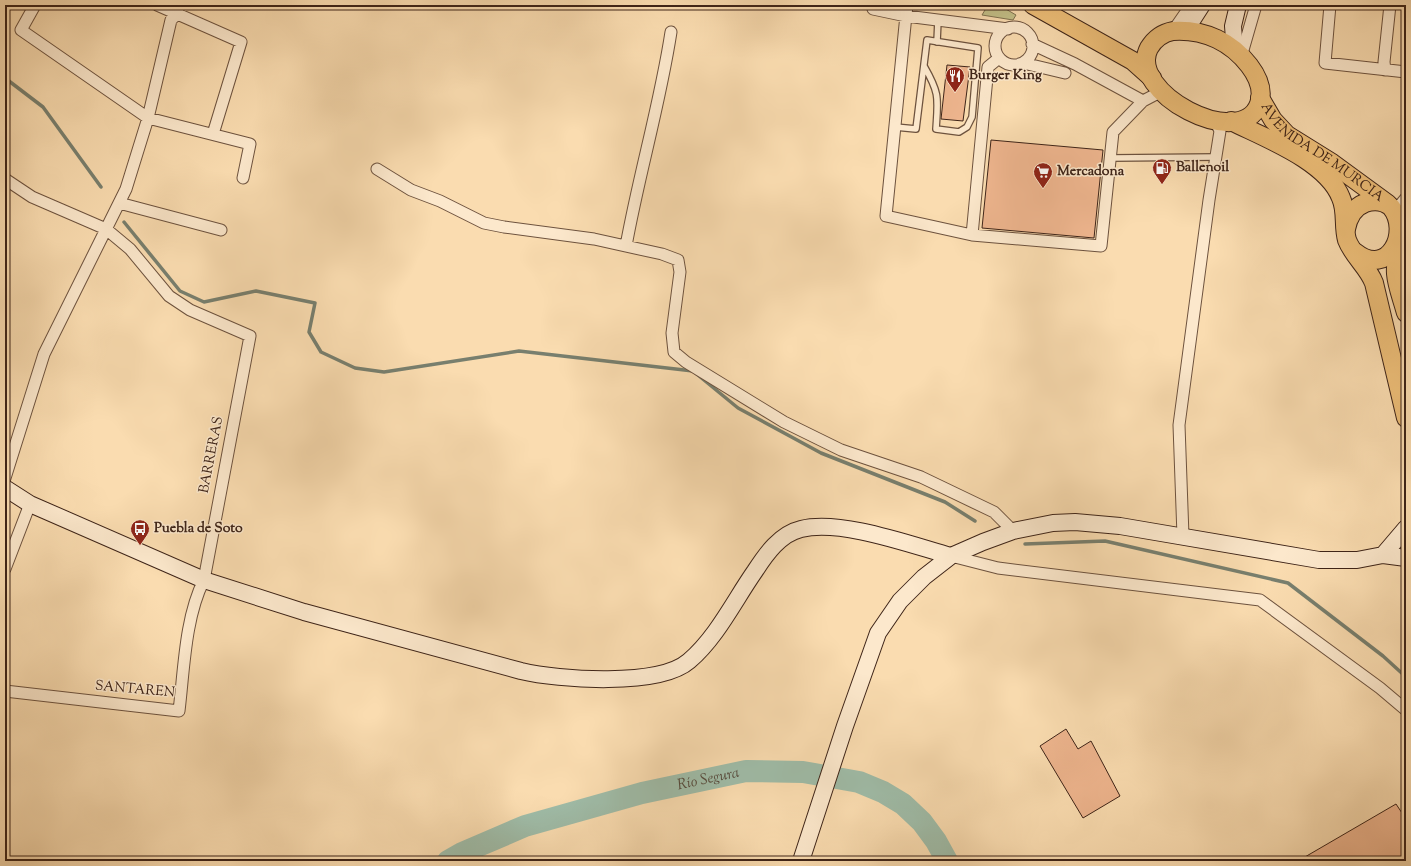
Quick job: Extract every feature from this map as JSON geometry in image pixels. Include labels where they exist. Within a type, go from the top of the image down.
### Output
[{"type":"main road","points":[[1033,5],[1133,61],[1157,85],[1187,110],[1223,121],[1272,142],[1314,165],[1331,180],[1341,197],[1346,217],[1347,238],[1354,252],[1369,271],[1374,284],[1406,418]]},
{"type":"main road","points":[[1058,5],[1128,46],[1142,47],[1151,45]]},
{"type":"main road","points":[[1157,85],[1146,65],[1148,51],[1151,45],[1159,36],[1177,31],[1193,19],[1202,5]]},
{"type":"main road","points":[[1238,5],[1234,26],[1238,54]]},
{"type":"main road","points":[[1177,31],[1210,36],[1238,54],[1256,76],[1259,85],[1259,104],[1251,114],[1239,121],[1223,121]]},
{"type":"main road","name":"AVENIDA DE MURCIA","points":[[1260,98],[1273,120],[1287,135],[1399,206]]},
{"type":"main road","points":[[1346,230],[1350,215],[1363,204],[1372,202],[1399,206],[1404,223],[1404,244],[1396,258],[1395,271],[1405,309]]},
{"type":"main road","points":[[1354,252],[1369,260],[1379,260],[1388,258],[1396,253],[1404,244]]},
{"type":"main road","points":[[1405,309],[1404,269],[1406,264]]},
{"type":"main road","points":[[5,488],[30,504],[204,580],[304,612],[545,677],[599,679],[660,674],[675,670],[688,662],[699,652],[770,550],[785,536],[800,529],[818,527],[838,528],[877,535],[951,556]]},
{"type":"main road","points":[[802,858],[845,726],[878,633],[900,601],[924,577],[951,556],[982,542],[1013,531],[1053,523],[1075,522],[1120,526],[1319,560],[1357,560],[1383,555],[1406,558]]},
{"type":"main road","points":[[1383,555],[1406,528]]},
{"type":"street","points":[[35,5],[21,30],[148,118],[250,144],[242,178]]},
{"type":"street","points":[[157,5],[178,10],[240,42],[213,134]]},
{"type":"street","points":[[1177,31],[1191,5]]},
{"type":"street","points":[[1238,54],[1256,5]]},
{"type":"street","points":[[1330,5],[1325,63],[1406,72]]},
{"type":"street","points":[[1385,70],[1384,62],[1390,5]]},
{"type":"street","points":[[874,8],[906,10],[938,20],[1008,29],[1022,29],[1027,33],[1032,44],[1030,55],[1023,63]]},
{"type":"street","points":[[5,478],[44,354],[126,189],[148,118],[171,20],[178,10]]},
{"type":"street","points":[[906,10],[886,216],[972,235],[1101,246],[1113,132],[1157,85]]},
{"type":"street","points":[[1008,29],[999,34],[996,40],[996,52],[998,58],[1002,62],[1012,65],[1023,63],[1065,73]]},
{"type":"street","points":[[626,246],[635,198],[661,90],[671,32]]},
{"type":"street","points":[[1032,44],[1075,64],[1143,101]]},
{"type":"street","points":[[972,235],[988,67],[998,58]]},
{"type":"street","points":[[1183,536],[1179,426],[1209,200],[1220,131],[1223,121]]},
{"type":"street","points":[[377,169],[411,190],[440,201],[484,223],[626,246],[678,260],[680,272],[672,333],[674,352],[686,362],[784,422],[841,450],[928,480],[994,512],[1013,531]]},
{"type":"street","points":[[5,179],[32,197],[106,229]]},
{"type":"street","points":[[119,203],[221,230]]},
{"type":"street","name":"BARRERAS","points":[[106,229],[130,249],[169,296],[190,310],[250,336],[204,580]]},
{"type":"street","points":[[5,569],[30,504]]},
{"type":"street","points":[[951,556],[998,568],[1260,600],[1380,688],[1406,710]]},
{"type":"street","name":"SANTAREN","points":[[5,691],[179,711],[187,640],[198,592],[204,580]]},
{"type":"lane","points":[[937,42],[938,20]]},
{"type":"lane","points":[[894,127],[916,129],[927,40],[978,48],[972,117],[967,126],[959,132],[936,129],[938,98],[935,86],[924,66]]},
{"type":"lane","points":[[1110,158],[1216,157]]},
{"type":"shaded area","points":[[988,5],[999,5],[1016,15],[1013,20],[982,15]]},
{"type":"building","name":"Burger King","points":[[947,65],[970,67],[963,121],[941,119]]},
{"type":"building","name":"Mercadona","points":[[991,140],[1103,150],[1094,238],[982,228]]},
{"type":"building","points":[[1066,729],[1078,749],[1091,741],[1120,796],[1083,818],[1040,746]]},
{"type":"building","points":[[1396,804],[1406,819],[1406,861],[1298,861]]},
{"type":"waterway","points":[[5,78],[43,107],[101,187]]},
{"type":"waterway","points":[[124,222],[180,291],[204,302],[256,291],[315,303],[309,332],[321,352],[355,368],[384,372],[519,351],[693,371],[738,408],[821,453],[945,502],[975,521]]},
{"type":"waterway","points":[[1025,544],[1105,541],[1288,583],[1383,656],[1406,677]]},
{"type":"waterway","name":"Río Segura","points":[[448,861],[462,853],[525,826],[642,793],[746,771],[803,772],[859,782],[883,792],[903,804],[922,822],[936,841],[947,861]]},
{"type":"place","name":"Burger King","points":[[955,93]]},
{"type":"place","name":"Ballenoil","points":[[1162,185]]},
{"type":"place","name":"Mercadona","points":[[1043,189]]},
{"type":"place","name":"Puebla de Soto","points":[[140,546]]}]
